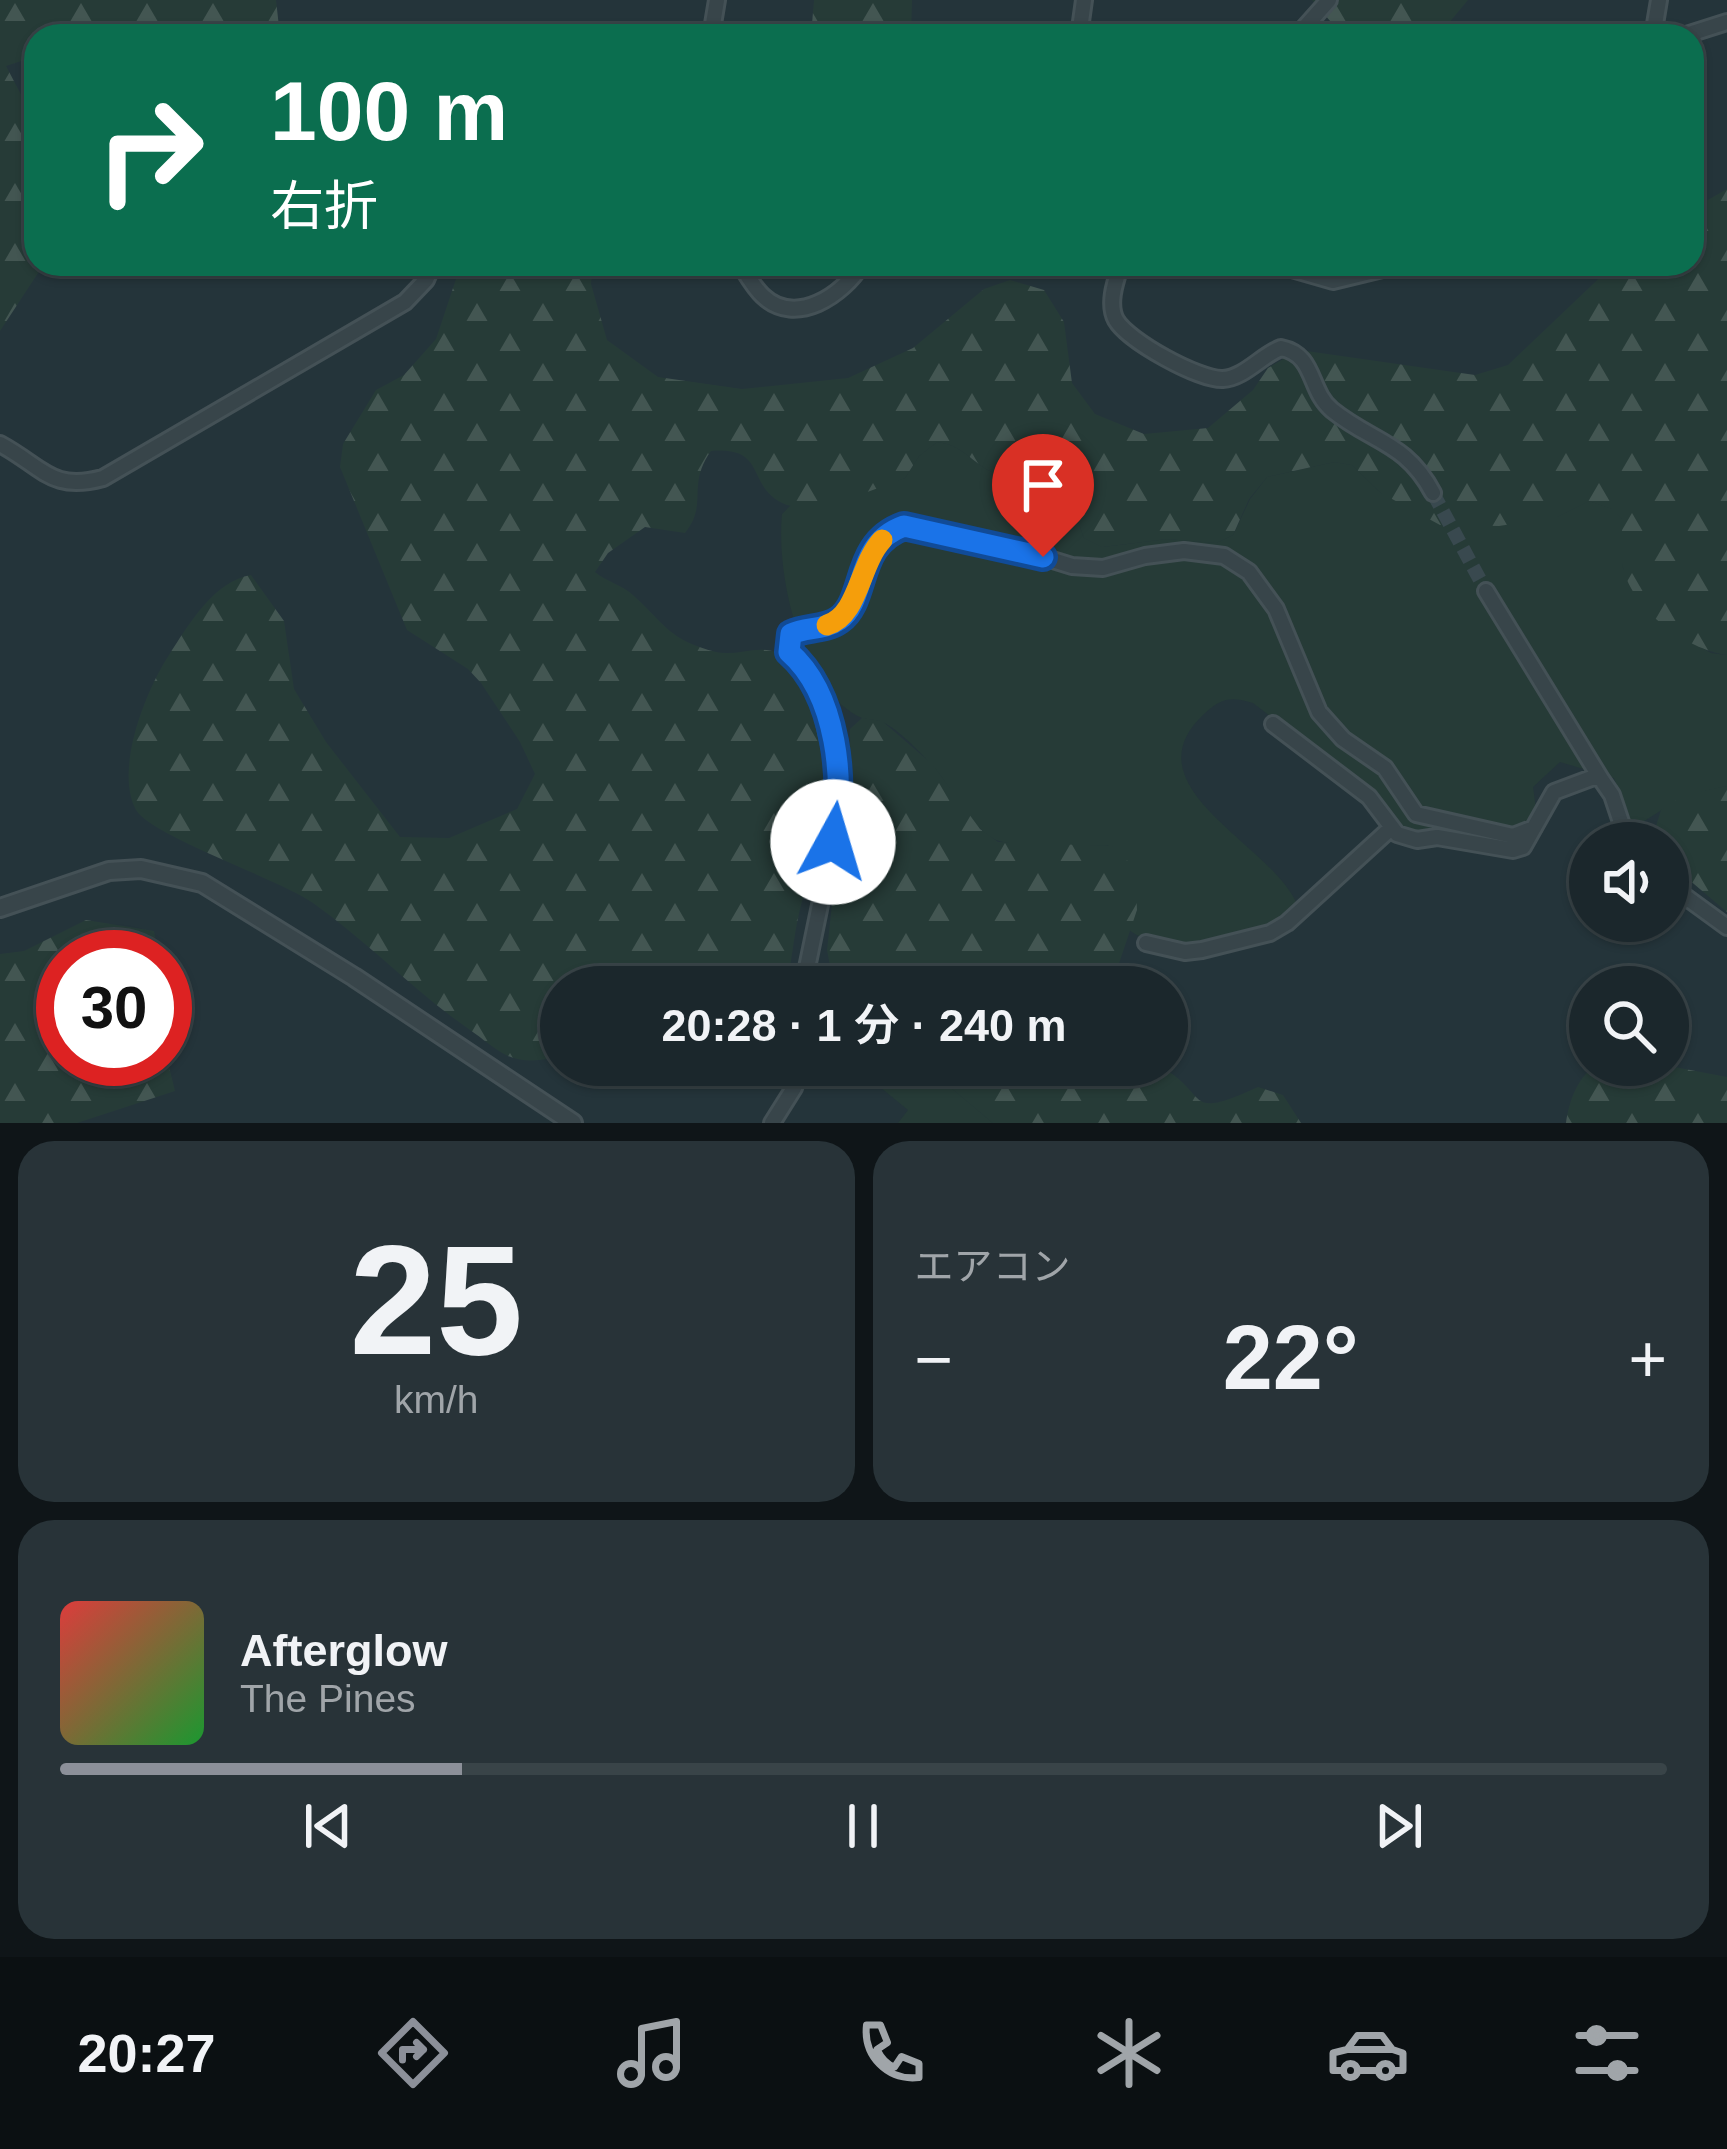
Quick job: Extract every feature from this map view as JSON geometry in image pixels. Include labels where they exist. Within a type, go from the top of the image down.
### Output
[{"type":"street","points":[[1308,24],[1329,0]]},
{"type":"street","points":[[0,444],[56,481],[75,485],[103,478],[405,302],[428,276]]},
{"type":"street","points":[[748,276],[760,295],[776,306],[796,310],[823,301],[855,276]]},
{"type":"street","points":[[1118,276],[1112,303],[1116,320],[1130,334],[1186,368],[1222,380],[1281,348],[1299,354],[1321,398],[1419,467],[1433,493]]},
{"type":"street","points":[[1316,276],[1333,281],[1354,276]]},
{"type":"street","points":[[806,966],[837,823],[839,785],[818,692],[805,666],[789,652],[788,640],[800,630],[824,626],[844,615],[865,562],[886,536],[904,526],[1014,548],[1072,566],[1103,568],[1184,551],[1224,556],[1249,572],[1275,608],[1318,712],[1343,739],[1385,769],[1416,814],[1513,836],[1534,828]]},
{"type":"street","points":[[1486,591],[1612,795],[1621,822]]},
{"type":"street","points":[[1273,724],[1369,797],[1390,829],[1417,840],[1437,837],[1513,850],[1528,844],[1555,792],[1594,777],[1601,779]]},
{"type":"street","points":[[1146,943],[1185,952],[1270,933],[1390,829]]},
{"type":"street","points":[[0,908],[110,871],[142,869],[202,883],[354,977],[573,1123]]},
{"type":"street","points":[[1689,899],[1727,927]]},
{"type":"street","points":[[772,1123],[795,1086]]},
{"type":"green space","points":[[0,0],[276,0],[279,24],[24,24],[24,60],[6,66],[24,100],[24,276],[36,276],[0,331]]},
{"type":"green space","points":[[814,0],[912,0],[911,24],[812,24]]},
{"type":"green space","points":[[1312,0],[1468,0],[1448,24],[1333,24]]},
{"type":"green space","points":[[1727,189],[1727,655],[1678,636],[1649,612],[1628,583],[1623,567],[1622,519],[1612,509],[1589,501],[1557,517],[1499,526],[1440,525],[1381,493],[1352,465],[1334,462],[1267,477],[1249,499],[1233,535],[1216,543],[1167,539],[1102,547],[1084,538],[1073,507],[994,473],[946,444],[937,442],[919,456],[905,478],[846,499],[799,507],[774,498],[742,455],[711,451],[700,474],[696,512],[685,533],[645,527],[608,553],[595,572],[630,592],[688,642],[724,653],[780,654],[798,669],[810,689],[824,740],[825,796],[819,843],[790,966],[540,966],[540,1060],[514,1058],[498,1051],[313,903],[165,832],[136,810],[130,793],[136,730],[169,655],[214,595],[251,575],[284,621],[294,689],[326,742],[400,837],[449,838],[517,809],[535,774],[520,742],[468,669],[407,630],[340,467],[343,444],[376,390],[404,375],[436,339],[457,276],[592,276],[607,340],[658,377],[742,389],[848,378],[913,348],[984,289],[1010,280],[1044,290],[1064,322],[1072,383],[1095,414],[1144,434],[1208,428],[1253,390],[1268,368],[1299,350],[1475,375],[1508,365],[1601,276],[1704,276],[1704,202]]},
{"type":"green space","points":[[937,442],[954,447],[994,473],[1073,507],[1084,538],[1102,547],[1167,539],[1216,543],[1233,535],[1267,477],[1334,462],[1352,465],[1381,493],[1557,517],[1589,501],[1613,509],[1622,519],[1623,568],[1660,622],[1711,653],[1727,655],[1727,786],[1684,796],[1643,822],[1634,822],[1614,778],[1560,762],[1533,787],[1536,809],[1520,842],[1510,845],[1410,834],[1401,830],[1375,796],[1253,703],[1227,700],[1204,714],[1185,740],[1182,765],[1192,789],[1211,812],[1281,880],[1296,902],[1275,922],[1205,940],[1166,943],[1141,937],[1129,930],[1137,910],[1112,846],[1032,845],[994,839],[975,823],[937,771],[906,739],[886,724],[862,718],[841,704],[808,657],[788,598],[782,514],[790,506],[817,505],[905,478],[919,456]]},
{"type":"green space","points":[[862,718],[882,721],[932,764],[980,829],[998,842],[1112,846],[1135,868],[1137,910],[1118,966],[830,966],[827,950],[833,896],[851,834],[850,729]]},
{"type":"green space","points":[[1727,786],[1727,912],[1689,880],[1689,822],[1657,822],[1661,810],[1684,795]]},
{"type":"green space","points":[[86,920],[148,930],[66,930]]},
{"type":"green space","points":[[36,945],[36,1086],[174,1086],[175,1091],[77,1123],[0,1123],[0,954]]},
{"type":"green space","points":[[1689,1070],[1727,1077],[1727,1123],[1566,1123],[1578,1086],[1689,1086]]},
{"type":"green space","points":[[879,1086],[949,1086],[993,1123],[898,1123],[908,1110]]},
{"type":"green space","points":[[949,1086],[1185,1086],[1206,1103],[1258,1087],[1283,1095],[1301,1123],[993,1123]]},
{"type":"tunnel","points":[[1433,493],[1486,591]]},
{"type":"slow traffic","points":[[827,625],[850,609],[865,562],[882,540]]},
{"type":"route","points":[[833,842],[839,785],[832,743],[818,692],[805,666],[789,652],[791,634],[837,622],[850,609],[865,562],[886,536],[904,526],[1043,557]]}]
